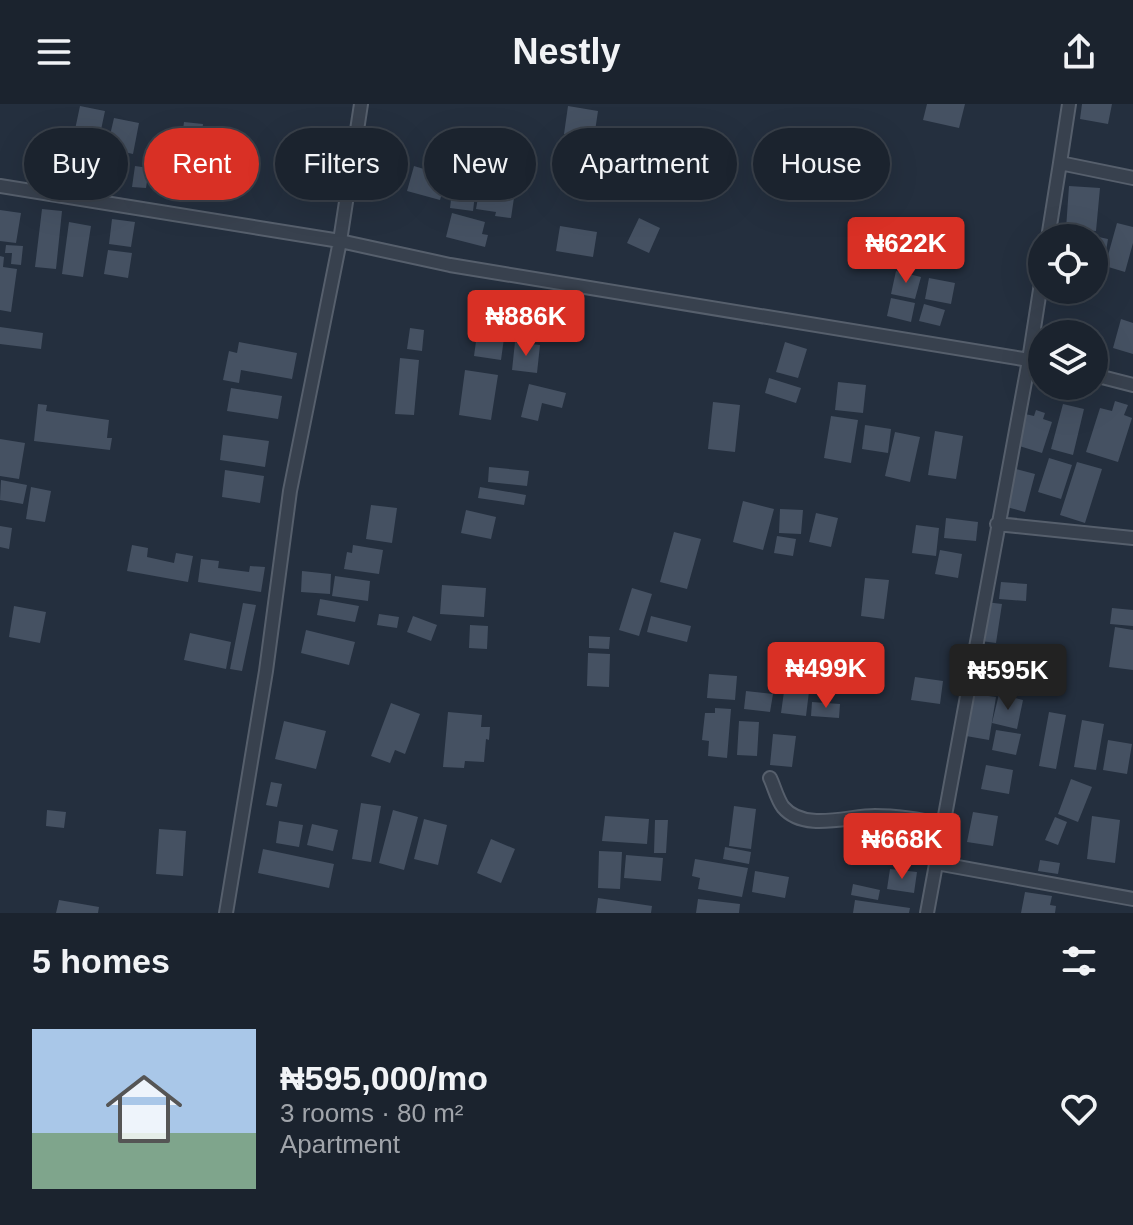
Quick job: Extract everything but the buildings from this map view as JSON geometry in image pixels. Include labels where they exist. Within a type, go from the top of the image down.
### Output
[{"type":"street","points":[[226,913],[266,671],[290,491],[340,241],[361,104]]},
{"type":"street","points":[[1050,224],[1069,104]]},
{"type":"street","points":[[1060,163],[1133,178]]},
{"type":"street","points":[[0,186],[340,241],[450,265],[1028,360]]},
{"type":"street","points":[[1108,379],[1133,385]]},
{"type":"street","points":[[927,913],[997,524],[1028,394]]},
{"type":"street","points":[[997,524],[1133,538]]},
{"type":"street","points":[[770,778],[784,807],[801,818],[832,821],[874,816],[918,819],[945,825]]},
{"type":"street","points":[[936,863],[1133,899]]}]
